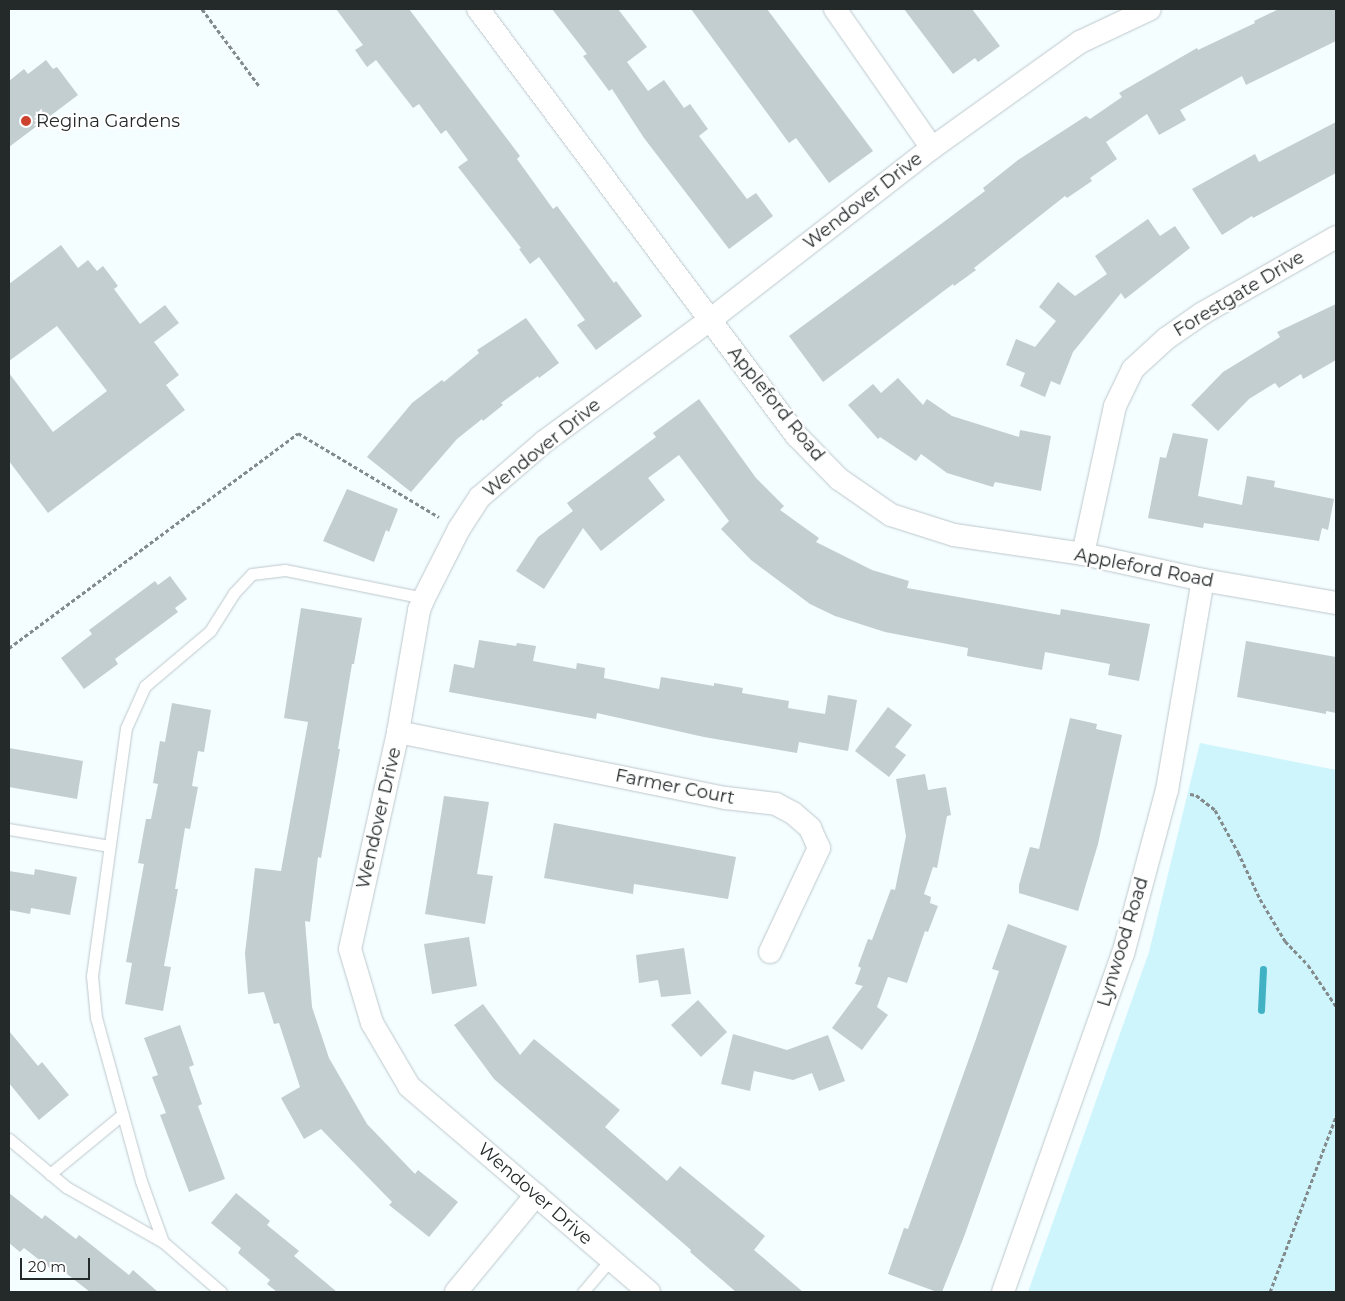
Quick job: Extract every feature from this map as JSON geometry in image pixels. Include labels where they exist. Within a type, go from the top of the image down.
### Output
[{"type":"street","name":"Appleford Road","points":[[478,9],[796,435],[839,480],[891,515],[954,536],[1083,554],[1203,580],[1336,603]]},
{"type":"street","points":[[835,9],[932,148]]},
{"type":"street","name":"Wendover Drive","points":[[649,1292],[409,1086],[372,1022],[350,949],[398,732],[420,610],[424,598],[459,529],[480,497],[545,441],[710,320],[932,148],[1080,42],[1150,9]]},
{"type":"street","name":"Forestgate Drive","points":[[1083,554],[1114,406],[1133,369],[1167,338],[1203,313],[1336,237]]},
{"type":"street","name":"Lynwood Road","points":[[1003,1292],[1123,954],[1167,790],[1203,580]]},
{"type":"street","name":"Farmer Court","points":[[398,732],[726,798],[776,804],[793,813],[810,828],[819,848],[770,952]]},
{"type":"street","points":[[456,1292],[536,1195]]},
{"type":"lane","points":[[163,1242],[141,1181],[96,1018],[92,976],[126,728],[145,686],[210,631],[234,593],[252,574],[286,570],[424,598]]},
{"type":"lane","points":[[9,829],[109,846]]},
{"type":"lane","points":[[50,1174],[123,1114]]},
{"type":"lane","points":[[9,1139],[66,1187],[163,1242],[221,1292]]},
{"type":"lane","points":[[583,1292],[611,1259]]},
{"type":"path","points":[[202,9],[260,87]]},
{"type":"path","points":[[9,648],[298,433],[459,529]]},
{"type":"path","points":[[1167,790],[1196,795],[1215,810],[1238,852],[1260,899],[1285,941],[1308,965],[1336,1006]]},
{"type":"path","points":[[1270,1292],[1336,1116]]},
{"type":"shaded area","points":[[1200,743],[1336,770],[1336,1292],[1028,1292],[1149,952]]},
{"type":"building","points":[[336,9],[409,9],[520,156],[517,159],[553,209],[557,206],[614,283],[616,281],[642,316],[596,350],[577,325],[585,320],[539,257],[530,264],[519,249],[521,248],[458,167],[468,160],[446,130],[441,134],[419,104],[413,108],[376,60],[367,67],[355,50],[363,45]]},
{"type":"building","points":[[552,9],[618,9],[647,47],[627,62],[648,91],[664,80],[684,108],[690,104],[708,129],[699,136],[747,199],[756,193],[773,216],[729,249],[644,138],[612,89],[609,91],[583,56],[587,54]]},
{"type":"building","points":[[691,9],[767,9],[873,151],[829,183],[796,138],[789,143]]},
{"type":"building","points":[[904,9],[972,9],[1000,46],[978,62],[975,58],[953,74]]},
{"type":"building","points":[[1279,9],[1336,9],[1336,41],[1246,85],[1242,76],[1180,110],[1186,120],[1159,135],[1147,114],[1106,142],[1117,159],[1090,178],[1092,181],[1067,198],[1065,196],[974,268],[976,270],[954,286],[953,284],[823,382],[789,336],[985,191],[983,188],[1018,160],[1086,116],[1090,119],[1122,97],[1119,93],[1197,48],[1198,50],[1255,23],[1254,21]]},
{"type":"building","name":"Regina Gardens","points":[[46,60],[53,69],[57,67],[78,95],[9,147],[9,81],[24,69],[28,74]]},
{"type":"building","points":[[1336,122],[1336,173],[1253,218],[1252,216],[1222,235],[1192,189],[1255,154],[1259,162]]},
{"type":"building","points":[[1148,219],[1160,236],[1175,226],[1190,248],[1125,299],[1121,293],[1073,352],[1060,385],[1051,381],[1045,397],[1020,386],[1025,373],[1006,365],[1016,339],[1035,347],[1056,321],[1039,307],[1058,282],[1075,296],[1107,274],[1095,256]]},
{"type":"building","points":[[61,245],[78,268],[88,260],[97,271],[103,266],[118,286],[114,289],[140,324],[165,305],[179,323],[154,342],[179,375],[166,385],[185,410],[48,513],[9,461],[9,373],[53,432],[107,391],[57,326],[9,361],[9,284]]},
{"type":"building","points":[[1336,304],[1336,360],[1303,379],[1301,374],[1279,388],[1275,383],[1249,399],[1218,431],[1191,405],[1223,372],[1280,337],[1277,332]]},
{"type":"building","points":[[526,318],[559,363],[501,403],[503,405],[457,439],[411,492],[367,457],[412,403],[442,380],[444,382],[479,353],[477,350]]},
{"type":"building","points":[[898,378],[923,405],[927,399],[952,416],[1019,437],[1020,430],[1051,436],[1041,491],[995,482],[993,487],[947,473],[921,454],[916,461],[880,437],[878,439],[848,405],[873,384],[881,393]]},
{"type":"building","points":[[699,399],[756,478],[784,506],[780,510],[819,538],[816,542],[872,570],[909,581],[907,588],[1060,615],[1061,609],[1150,624],[1139,681],[1108,675],[1110,664],[1045,652],[1042,670],[967,656],[968,648],[885,632],[835,616],[810,604],[751,560],[721,529],[729,521],[679,455],[648,478],[665,500],[601,551],[583,528],[544,589],[516,571],[538,537],[573,511],[567,503],[656,437],[653,433]]},
{"type":"building","points":[[1173,433],[1208,439],[1198,496],[1242,505],[1247,476],[1275,481],[1274,487],[1334,499],[1328,530],[1322,528],[1319,541],[1204,523],[1203,528],[1148,518],[1160,457],[1166,458]]},
{"type":"building","points":[[347,489],[398,509],[389,532],[386,530],[374,562],[323,541]]},
{"type":"building","points":[[170,576],[187,599],[175,608],[178,612],[115,659],[118,664],[84,689],[61,658],[92,634],[89,630],[155,581],[158,585]]},
{"type":"building","points":[[301,608],[362,618],[354,664],[352,664],[338,749],[340,749],[321,858],[318,857],[310,922],[305,921],[312,1007],[329,1058],[367,1124],[415,1174],[418,1170],[458,1202],[429,1237],[389,1205],[392,1202],[321,1129],[304,1139],[281,1098],[300,1087],[279,1023],[274,1024],[264,992],[248,994],[245,953],[255,868],[281,871],[308,722],[284,718]]},
{"type":"building","points":[[479,640],[516,646],[517,643],[536,646],[533,661],[576,669],[577,663],[605,668],[604,678],[659,689],[661,677],[714,686],[714,683],[743,688],[742,693],[789,701],[788,708],[825,714],[828,695],[857,700],[848,751],[799,742],[797,753],[704,737],[597,713],[596,719],[449,692],[454,664],[474,668]]},
{"type":"building","points":[[1246,641],[1336,657],[1336,713],[1326,711],[1326,714],[1237,697]]},
{"type":"building","points":[[172,703],[211,710],[204,752],[198,751],[192,786],[198,787],[190,829],[185,828],[175,889],[178,889],[164,966],[171,967],[163,1011],[125,1004],[132,963],[126,962],[144,864],[138,863],[146,819],[151,819],[158,784],[153,783],[160,741],[165,742]]},
{"type":"building","points":[[888,707],[912,725],[895,747],[906,755],[889,777],[855,751]]},
{"type":"building","points":[[1070,718],[1097,724],[1096,729],[1122,735],[1098,844],[1078,911],[1019,893],[1019,885],[1030,847],[1039,849]]},
{"type":"building","points":[[9,748],[83,761],[77,799],[9,787]]},
{"type":"building","points":[[925,774],[928,790],[946,787],[951,815],[947,816],[937,868],[933,867],[924,894],[931,897],[930,903],[938,906],[928,932],[925,931],[907,983],[888,977],[877,1007],[888,1015],[862,1050],[832,1028],[863,986],[855,984],[861,968],[858,966],[868,939],[872,940],[891,889],[895,890],[906,836],[896,779]]},
{"type":"building","points":[[444,796],[489,802],[477,874],[493,876],[485,924],[425,914]]},
{"type":"building","points":[[554,823],[736,857],[728,899],[634,884],[633,894],[544,878]]},
{"type":"building","points":[[35,869],[77,877],[70,915],[31,908],[30,914],[9,910],[9,871],[34,875]]},
{"type":"building","points":[[1008,924],[1067,946],[965,1234],[942,1292],[937,1292],[888,1274],[904,1228],[908,1229],[976,1039],[999,971],[992,969]]},
{"type":"building","points":[[469,937],[477,986],[432,994],[424,944]]},
{"type":"building","points":[[684,948],[691,994],[661,997],[658,980],[639,983],[636,955]]},
{"type":"building","points":[[698,1000],[727,1032],[701,1057],[671,1025]]},
{"type":"building","points":[[483,1004],[520,1055],[534,1039],[620,1110],[605,1127],[667,1181],[680,1166],[765,1236],[754,1250],[803,1292],[736,1292],[690,1252],[691,1250],[494,1079],[454,1025]]},
{"type":"building","points":[[180,1025],[194,1065],[189,1067],[202,1104],[198,1106],[225,1179],[189,1192],[160,1115],[166,1113],[152,1077],[158,1075],[144,1038]]},
{"type":"building","points":[[9,1031],[38,1066],[42,1062],[69,1095],[39,1120],[9,1083]]},
{"type":"building","points":[[733,1034],[787,1050],[828,1035],[845,1081],[819,1091],[812,1073],[793,1080],[754,1071],[750,1091],[721,1084]]},
{"type":"building","points":[[9,1193],[42,1219],[45,1215],[76,1239],[79,1235],[129,1275],[133,1270],[158,1292],[90,1292],[58,1267],[55,1272],[24,1248],[20,1252],[9,1243]]},
{"type":"building","points":[[236,1193],[270,1221],[267,1225],[299,1251],[294,1256],[337,1292],[277,1292],[267,1284],[270,1280],[238,1253],[241,1248],[211,1223]]},
{"type":"waterway","points":[[1261,1010],[1263,969]]},
{"type":"place","name":"Regina Gardens","points":[[26,121]]}]
